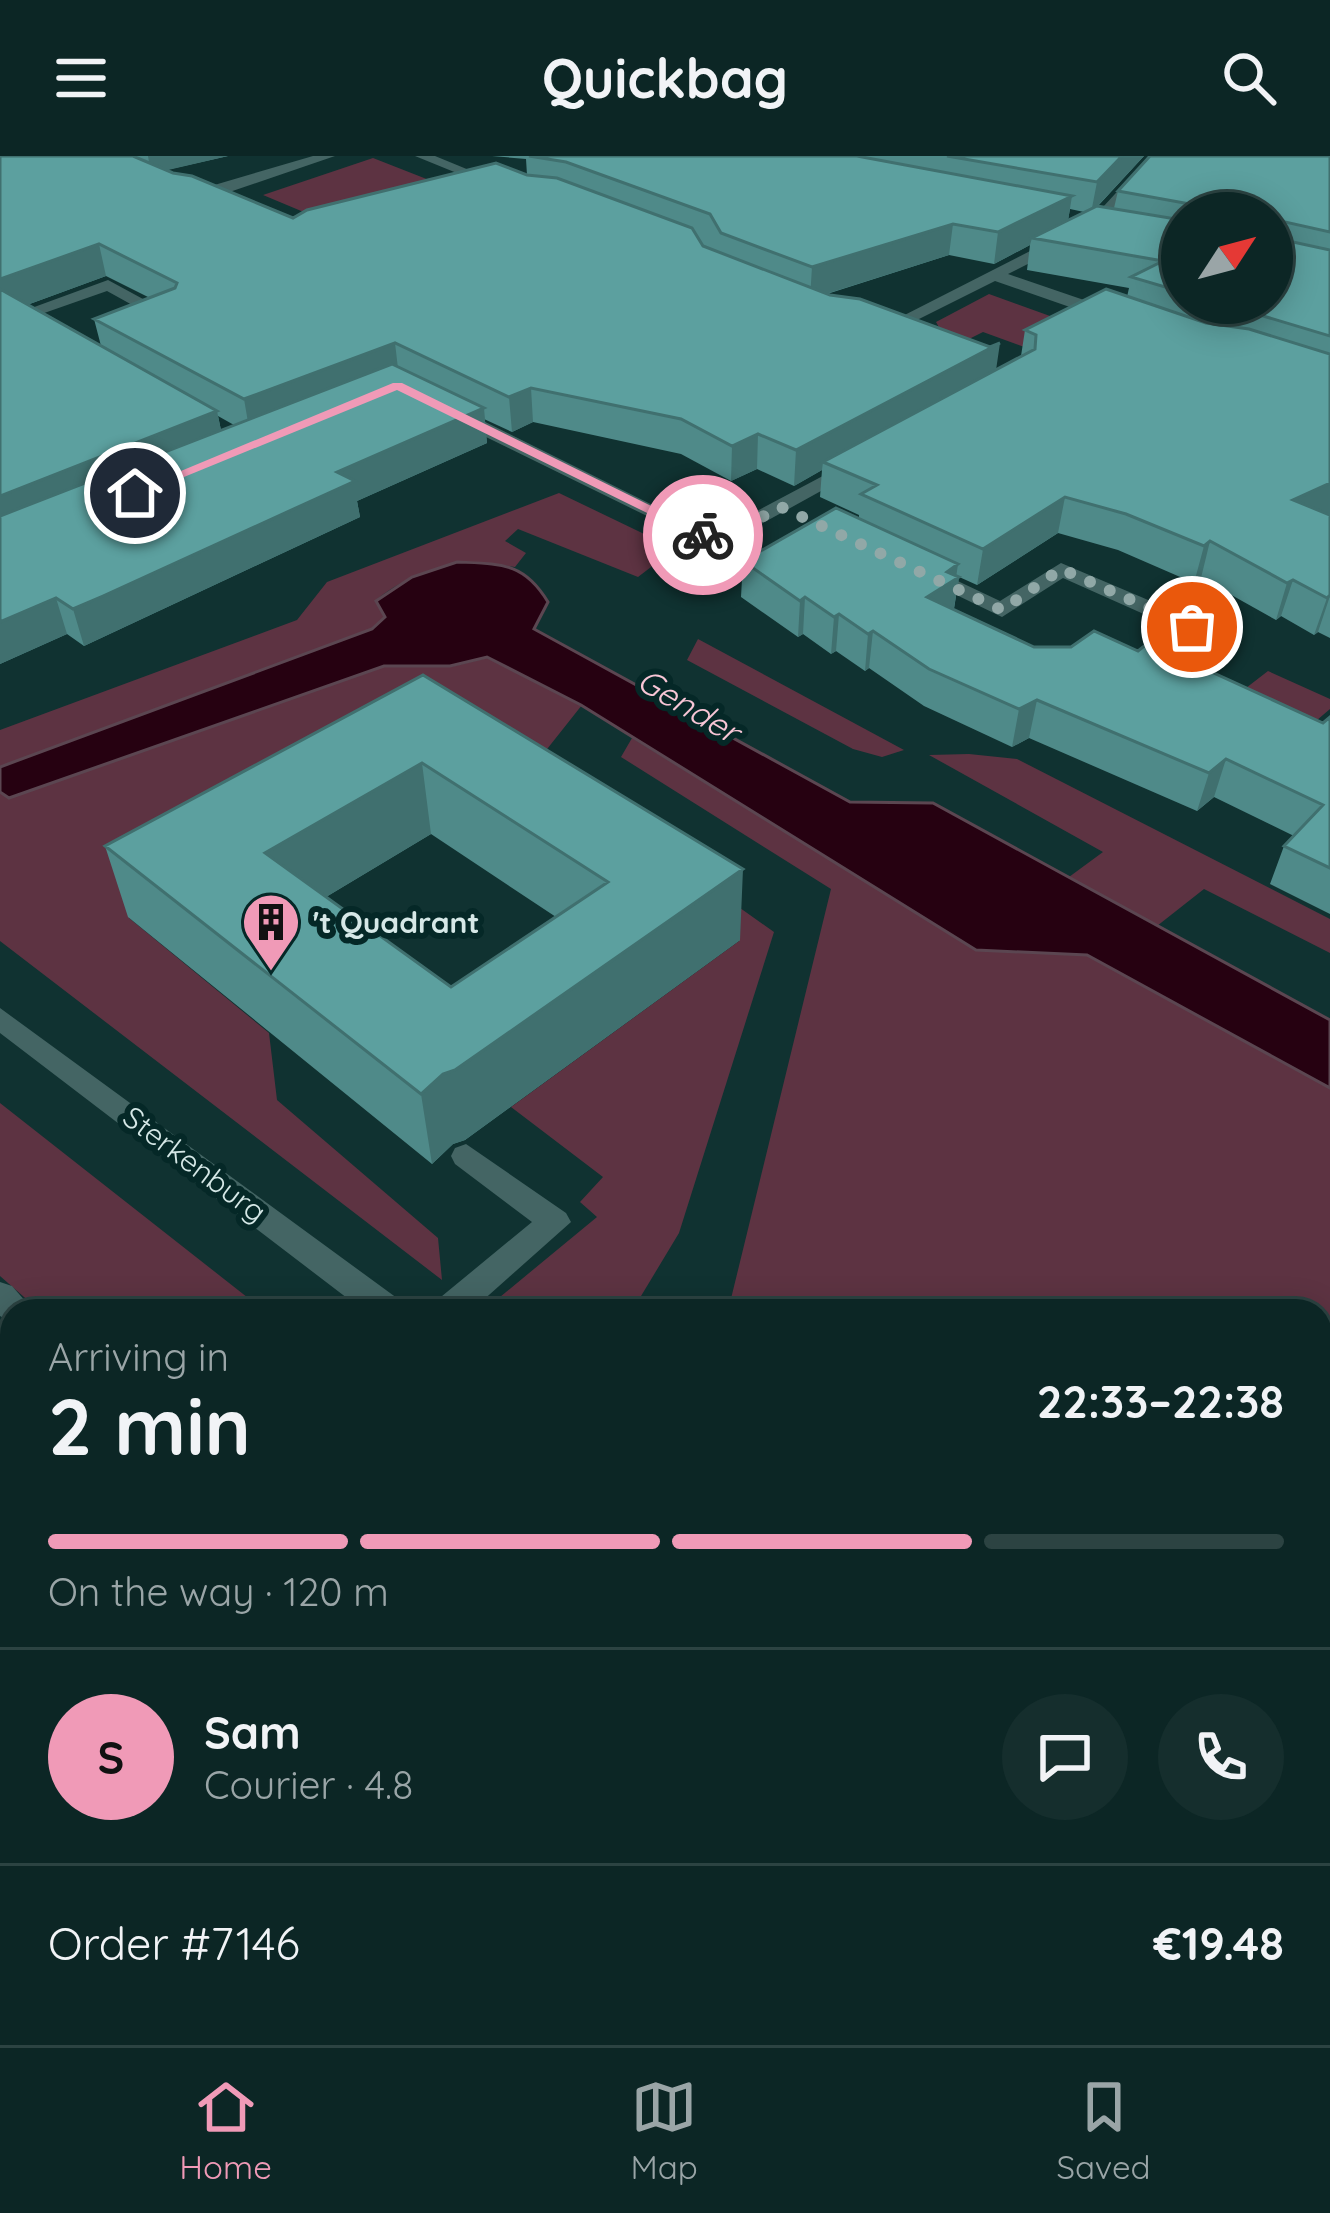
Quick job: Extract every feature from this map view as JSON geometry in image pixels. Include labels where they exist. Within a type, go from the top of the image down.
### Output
[{"type":"street","points":[[201,197],[328,156]]},
{"type":"street","points":[[422,156],[516,191]]},
{"type":"street","points":[[936,343],[882,325],[1099,227],[1158,156]]},
{"type":"street","points":[[174,192],[221,206]]},
{"type":"street","points":[[1064,217],[1099,227]]},
{"type":"street","points":[[994,275],[1142,327]]},
{"type":"street","points":[[58,340],[16,317],[109,285],[171,317],[134,331]]},
{"type":"street","points":[[436,405],[698,535],[729,534],[874,456]]},
{"type":"street","points":[[781,507],[807,520]]},
{"type":"street","points":[[892,559],[1002,610],[1061,569],[1192,627]]},
{"type":"street","name":"Sterkenburg","points":[[0,1018],[373,1299]]},
{"type":"street","points":[[462,1299],[555,1222],[466,1156]]},
{"type":"shaded area","points":[[373,158],[447,187],[337,226],[263,195]]},
{"type":"shaded area","points":[[989,294],[1111,338],[1068,363],[983,332],[965,341],[941,331],[936,322]]},
{"type":"shaded area","points":[[559,493],[665,544],[655,564],[638,577],[518,529],[505,541],[526,553],[515,567],[459,565],[408,579],[376,600],[384,617],[371,629],[0,767],[0,730],[297,620],[327,582]]},
{"type":"shaded area","points":[[457,562],[499,565],[520,572],[548,602],[534,629],[850,802],[933,803],[1330,1020],[1330,1088],[1087,955],[976,950],[581,705],[487,657],[450,666],[384,666],[9,798],[0,792],[0,767],[372,629],[385,617],[376,601],[412,577]]},
{"type":"shaded area","points":[[698,639],[904,750],[882,757],[853,749],[687,660]]},
{"type":"shaded area","points":[[487,658],[582,705],[536,763],[774,932],[679,1233],[639,1299],[500,1297],[597,1217],[580,1202],[603,1177],[511,1107],[739,941],[432,744],[129,918],[269,1033],[277,1100],[438,1238],[442,1280],[0,941],[0,792],[10,798],[384,666],[450,667]]},
{"type":"shaded area","points":[[1268,671],[1330,699],[1330,709],[1296,738],[1224,705]]},
{"type":"shaded area","points":[[632,738],[976,950],[1086,955],[1330,1088],[1330,1299],[731,1299],[831,889],[621,757]]},
{"type":"shaded area","points":[[929,755],[1017,759],[1330,919],[1330,953],[1204,889],[1157,926],[1069,877],[1103,852]]},
{"type":"shaded area","points":[[0,1103],[249,1299],[26,1299],[0,1276]]},
{"type":"building","points":[[0,156],[133,156],[293,218],[307,210],[496,163],[527,175],[557,178],[692,228],[703,246],[830,295],[860,299],[990,347],[1000,343],[796,450],[758,434],[732,446],[681,419],[531,388],[509,397],[395,343],[244,399],[94,319],[175,288],[177,283],[99,244],[0,279]]},
{"type":"building","points":[[529,156],[857,156],[1072,196],[998,232],[953,224],[812,267],[721,233],[710,214],[566,162]]},
{"type":"building","points":[[947,156],[1122,156],[1097,182]]},
{"type":"building","points":[[1150,156],[1330,156],[1330,232],[1293,224],[1293,192],[1161,192],[1161,199],[1118,191]]},
{"type":"building","points":[[1097,206],[1161,217],[1161,261],[1032,238]]},
{"type":"building","points":[[1293,242],[1330,250],[1330,336],[1290,324]]},
{"type":"building","points":[[1161,262],[1161,286],[1131,277]]},
{"type":"building","points":[[0,289],[217,411],[0,496]]},
{"type":"building","points":[[1106,289],[1161,308],[1161,324],[1249,329],[1330,354],[1330,483],[1293,500],[1330,515],[1330,595],[1327,598],[1293,580],[1287,583],[1210,541],[1204,546],[1126,514],[1065,497],[983,549],[861,494],[877,485],[823,462],[1035,349],[1036,335],[1025,330]]},
{"type":"building","points":[[392,364],[484,408],[337,472],[355,481],[103,596],[73,609],[56,598],[0,622],[0,516]]},
{"type":"building","points":[[836,508],[958,564],[947,572],[959,577],[927,597],[1034,647],[1071,647],[1094,631],[1138,651],[1148,643],[1323,723],[1330,717],[1330,868],[1284,846],[1323,805],[1226,759],[1209,773],[1037,700],[1019,709],[929,669],[873,631],[868,634],[839,614],[834,617],[805,597],[800,601],[743,561]]},
{"type":"building","points":[[423,675],[743,869],[443,1074],[421,1094],[105,846]],"holes":[[[422,763],[608,882],[451,987],[265,853]]]},
{"type":"way so far","points":[[703,535],[729,534],[781,507],[1002,610],[1061,569],[1192,627]]},
{"type":"place","name":"'t Quadrant","points":[[271,973]]},
{"type":"route","points":[[135,493],[398,386],[703,535]]},
{"type":"water label","name":"Gender","points":[[689,705]]}]
